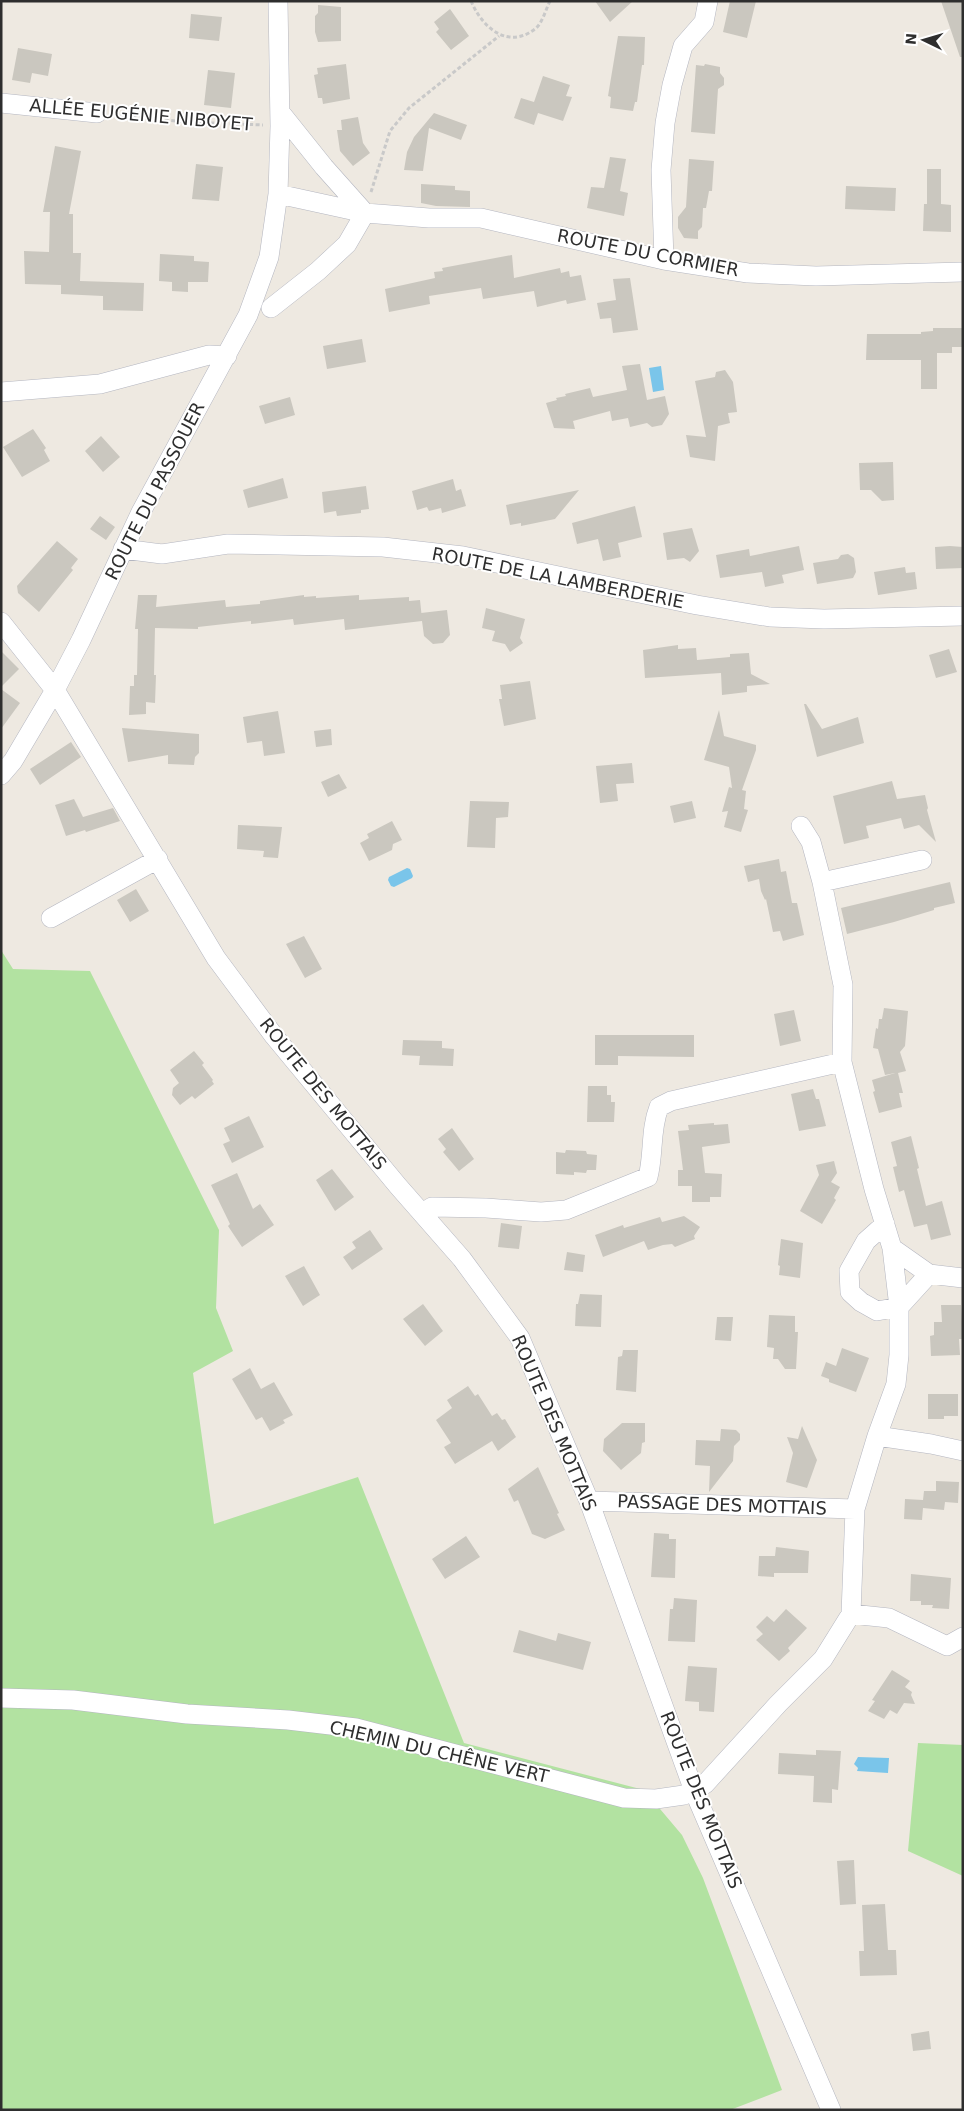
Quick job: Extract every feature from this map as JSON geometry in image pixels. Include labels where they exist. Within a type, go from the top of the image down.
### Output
[{"type":"street","name":"ROUTE DU PASSOUER","points":[[1,775],[13,761],[55,690],[81,640],[141,512],[248,315],[269,257],[278,194],[280,119],[278,1]]},
{"type":"street","points":[[664,260],[661,170],[668,104],[683,46],[704,22],[708,1]]},
{"type":"street","name":"ALLÉE EUGÉNIE NIBOYET","points":[[1,103],[97,113]]},
{"type":"street","points":[[271,308],[318,271],[347,244],[365,213],[280,119]]},
{"type":"street","name":"ROUTE DU CORMIER","points":[[278,194],[365,213],[429,218],[481,218],[664,260],[748,273],[816,276],[963,272]]},
{"type":"street","points":[[1,392],[100,384],[210,355],[227,356]]},
{"type":"street","name":"ROUTE DE LA LAMBERDERIE","points":[[123,549],[162,554],[228,544],[383,547],[463,556],[697,605],[770,617],[824,619],[963,616]]},
{"type":"street","name":"ROUTE DES MOTTAIS","points":[[1,622],[55,690],[216,958],[268,1029],[462,1259],[520,1338],[589,1501],[694,1791],[831,2110]]},
{"type":"street","points":[[694,1791],[705,1784],[778,1704],[823,1659],[851,1614],[855,1509],[877,1436],[896,1384],[899,1355],[899,1307],[892,1248],[842,1062],[843,985],[822,882],[811,842],[801,826]]},
{"type":"street","points":[[51,918],[158,859]]},
{"type":"street","points":[[822,882],[922,860]]},
{"type":"street","points":[[422,1212],[432,1207],[541,1212],[566,1210],[648,1177],[651,1165],[654,1121],[659,1107],[671,1101],[842,1062]]},
{"type":"street","points":[[885,1224],[866,1240],[849,1271],[850,1292],[861,1302],[877,1311],[899,1307],[929,1274]]},
{"type":"street","points":[[892,1248],[929,1274],[963,1278]]},
{"type":"street","points":[[877,1436],[963,1451]]},
{"type":"street","name":"PASSAGE DES MOTTAIS","points":[[589,1501],[855,1509]]},
{"type":"street","points":[[851,1614],[889,1618],[947,1646],[963,1637]]},
{"type":"street","name":"CHEMIN DU CHÊNE VERT","points":[[1,1698],[73,1700],[187,1714],[288,1720],[356,1728],[624,1798],[656,1799],[684,1795],[694,1791]]},
{"type":"path","points":[[471,1],[475,12],[499,36],[516,38],[536,28],[550,1]]},
{"type":"path","points":[[365,213],[390,131],[408,108],[499,36]]},
{"type":"path","name":"ALLÉE EUGÉNIE NIBOYET","points":[[97,113],[186,122],[280,119]]},
{"type":"green space","points":[[1,950],[13,969],[90,971],[219,1230],[216,1308],[233,1351],[193,1373],[214,1524],[358,1477],[464,1743],[644,1790],[682,1835],[703,1878],[782,2090],[730,2110],[1,2110]]},
{"type":"green space","points":[[918,1743],[963,1745],[963,1876],[908,1851]]},
{"type":"water","points":[[661,366],[664,390],[653,392],[649,368]]},
{"type":"water","points":[[407,868],[410,869],[412,878],[394,887],[391,886],[388,880],[389,877]]},
{"type":"water","points":[[858,1757],[889,1758],[888,1773],[857,1771],[858,1768],[854,1764]]},
{"type":"building","points":[[595,1],[633,1],[610,22]]},
{"type":"building","points":[[730,1],[756,1],[747,38],[723,32]]},
{"type":"building","points":[[941,1],[963,1],[963,57],[960,57]]},
{"type":"building","points":[[318,5],[341,7],[341,41],[318,42],[315,32],[315,16],[318,13]]},
{"type":"building","points":[[450,9],[469,36],[451,50],[436,32],[439,29],[434,22]]},
{"type":"building","points":[[191,14],[222,17],[219,41],[189,38]]},
{"type":"building","points":[[618,36],[645,37],[644,65],[642,65],[637,102],[635,102],[633,111],[610,108],[611,97],[608,96]]},
{"type":"building","points":[[18,48],[52,54],[48,76],[32,73],[30,83],[12,80]]},
{"type":"building","points":[[346,64],[350,99],[323,104],[322,98],[318,98],[314,75],[318,74],[317,68]]},
{"type":"building","points":[[705,64],[720,67],[720,73],[724,78],[724,85],[718,89],[715,134],[691,132],[696,65],[704,66]]},
{"type":"building","points":[[208,70],[235,73],[231,108],[204,105]]},
{"type":"building","points":[[543,76],[570,85],[566,96],[572,97],[563,121],[538,113],[534,125],[514,118],[521,98],[534,102]]},
{"type":"building","points":[[434,113],[467,125],[461,140],[429,128],[423,171],[404,170],[407,152],[414,137]]},
{"type":"building","points":[[358,117],[363,143],[370,153],[353,166],[340,151],[337,130],[342,130],[341,120]]},
{"type":"building","points":[[55,146],[81,151],[69,214],[73,214],[73,253],[81,253],[80,281],[144,283],[143,311],[103,310],[103,296],[61,294],[61,285],[25,284],[24,251],[49,252],[50,212],[43,212]]},
{"type":"building","points":[[610,157],[626,159],[620,191],[628,193],[624,216],[587,208],[591,187],[604,188]]},
{"type":"building","points":[[689,159],[714,161],[712,191],[709,191],[706,208],[703,208],[702,227],[698,231],[698,239],[684,238],[678,228],[678,217],[686,207]]},
{"type":"building","points":[[196,164],[223,167],[219,201],[192,199]]},
{"type":"building","points":[[927,169],[941,169],[941,204],[951,205],[951,232],[923,231],[924,204],[927,204]]},
{"type":"building","points":[[421,184],[455,186],[455,190],[470,191],[470,207],[436,206],[421,203]]},
{"type":"building","points":[[846,186],[896,188],[895,211],[845,209]]},
{"type":"building","points":[[160,254],[194,256],[194,261],[209,262],[208,282],[188,282],[188,292],[172,291],[172,282],[159,281]]},
{"type":"building","points":[[512,255],[514,278],[560,268],[561,273],[569,271],[570,277],[581,275],[586,300],[567,304],[566,300],[537,307],[534,291],[483,299],[481,288],[429,296],[430,304],[389,312],[385,289],[435,278],[434,272],[443,271],[442,268]]},
{"type":"building","points":[[630,278],[638,330],[613,333],[611,318],[600,319],[597,303],[616,300],[613,279]]},
{"type":"building","points":[[933,328],[963,328],[963,347],[952,347],[952,353],[937,353],[937,389],[921,389],[921,360],[866,360],[867,334],[921,334],[921,332],[933,331]]},
{"type":"building","points":[[362,339],[366,362],[327,369],[323,346]]},
{"type":"building","points":[[640,364],[647,400],[665,396],[669,414],[662,425],[652,427],[647,423],[630,427],[628,418],[612,421],[610,411],[573,421],[575,429],[554,428],[546,403],[566,396],[565,394],[590,388],[593,397],[627,390],[622,366]]},
{"type":"building","points":[[725,370],[733,382],[737,412],[728,413],[730,423],[718,426],[715,461],[690,457],[686,435],[706,437],[695,381],[715,377],[716,372]]},
{"type":"building","points":[[290,397],[295,415],[265,424],[259,406]]},
{"type":"building","points":[[33,429],[46,448],[44,450],[50,461],[22,477],[3,447]]},
{"type":"building","points":[[101,436],[120,457],[103,472],[85,451]]},
{"type":"building","points":[[893,462],[894,500],[882,501],[871,490],[860,490],[859,463]]},
{"type":"building","points":[[283,478],[288,498],[248,508],[243,490]]},
{"type":"building","points":[[453,479],[456,491],[461,489],[466,506],[442,513],[441,508],[429,511],[427,507],[417,510],[412,491]]},
{"type":"building","points":[[366,486],[369,509],[361,510],[361,513],[337,516],[336,511],[324,513],[322,492]]},
{"type":"building","points":[[579,490],[555,519],[521,526],[521,523],[510,525],[506,505]]},
{"type":"building","points":[[635,506],[642,537],[618,543],[621,557],[603,561],[598,539],[577,544],[572,523]]},
{"type":"building","points":[[100,516],[115,527],[106,540],[90,529]]},
{"type":"building","points":[[692,528],[699,551],[690,562],[684,558],[667,560],[663,533]]},
{"type":"building","points":[[57,541],[78,559],[71,568],[73,570],[39,612],[18,593],[17,586]]},
{"type":"building","points":[[799,546],[804,570],[782,575],[784,583],[765,587],[762,572],[720,578],[716,555],[749,549],[750,556]]},
{"type":"building","points":[[935,547],[963,547],[963,568],[936,569]]},
{"type":"building","points":[[848,554],[854,558],[856,572],[853,578],[817,584],[813,563],[838,559],[841,555]]},
{"type":"building","points":[[905,567],[906,573],[915,572],[917,589],[878,595],[874,572]]},
{"type":"building","points":[[138,595],[157,595],[156,607],[225,600],[226,607],[260,604],[260,601],[304,595],[304,597],[316,596],[316,598],[359,595],[359,600],[409,597],[409,601],[420,600],[421,613],[447,610],[450,635],[443,643],[433,644],[424,636],[422,621],[345,630],[344,619],[294,625],[293,619],[251,624],[251,621],[198,627],[198,629],[155,628],[155,703],[146,702],[146,714],[129,715],[130,686],[134,686],[134,675],[137,675],[138,629],[135,629]]},
{"type":"building","points":[[486,608],[525,619],[520,638],[523,643],[510,652],[505,644],[492,641],[495,631],[482,628]]},
{"type":"building","points":[[678,645],[678,649],[696,648],[697,660],[730,657],[730,654],[749,653],[751,674],[770,684],[747,686],[747,692],[722,695],[721,673],[645,678],[643,650]]},
{"type":"building","points":[[949,649],[957,672],[936,678],[929,655]]},
{"type":"building","points":[[1,651],[19,669],[1,687]]},
{"type":"building","points":[[530,681],[536,719],[504,726],[499,699],[502,699],[500,685]]},
{"type":"building","points":[[1,689],[20,703],[1,729]]},
{"type":"building","points":[[804,704],[806,704],[822,729],[858,717],[864,743],[817,757]]},
{"type":"building","points":[[719,710],[724,736],[756,745],[742,790],[746,791],[744,809],[748,810],[741,832],[724,827],[728,811],[722,812],[729,787],[732,788],[729,767],[704,760]]},
{"type":"building","points":[[278,711],[285,753],[264,756],[262,741],[247,743],[243,717]]},
{"type":"building","points":[[122,728],[199,734],[199,753],[195,757],[194,765],[168,764],[168,755],[128,762]]},
{"type":"building","points":[[331,729],[332,745],[316,747],[314,731]]},
{"type":"building","points":[[71,742],[81,757],[40,785],[30,769]]},
{"type":"building","points":[[632,763],[634,783],[616,784],[618,801],[600,803],[596,766]]},
{"type":"building","points":[[339,774],[347,788],[328,797],[321,782]]},
{"type":"building","points":[[892,781],[897,799],[925,795],[936,842],[919,825],[904,829],[901,818],[866,826],[869,838],[844,844],[833,796]]},
{"type":"building","points":[[74,799],[83,817],[113,808],[120,821],[66,836],[55,805]]},
{"type":"building","points":[[470,801],[509,802],[508,817],[496,818],[495,848],[467,847]]},
{"type":"building","points":[[692,801],[696,818],[674,823],[670,806]]},
{"type":"building","points":[[392,821],[402,840],[393,844],[392,850],[369,861],[360,843],[369,838],[367,834]]},
{"type":"building","points":[[238,825],[282,827],[278,858],[263,857],[264,851],[237,849]]},
{"type":"building","points":[[779,859],[781,872],[786,871],[792,903],[797,903],[804,935],[783,941],[780,931],[773,932],[766,899],[761,891],[759,879],[748,882],[744,866]]},
{"type":"building","points":[[950,882],[955,903],[847,934],[841,908]]},
{"type":"building","points":[[136,889],[149,911],[130,922],[117,900]]},
{"type":"building","points":[[304,936],[322,969],[305,978],[286,944]]},
{"type":"building","points":[[884,1008],[908,1011],[905,1046],[900,1052],[906,1071],[898,1073],[903,1093],[899,1093],[902,1107],[879,1113],[873,1092],[875,1091],[872,1080],[895,1073],[885,1075],[878,1049],[873,1048],[876,1028],[878,1029],[879,1019],[882,1019]]},
{"type":"building","points":[[794,1010],[801,1041],[780,1046],[774,1014]]},
{"type":"building","points":[[595,1035],[694,1035],[694,1057],[618,1056],[618,1065],[595,1065]]},
{"type":"building","points":[[403,1040],[442,1041],[442,1048],[454,1049],[453,1066],[419,1065],[420,1056],[402,1055]]},
{"type":"building","points":[[194,1051],[204,1063],[202,1065],[214,1084],[195,1099],[192,1096],[180,1105],[172,1095],[173,1088],[179,1083],[170,1070]]},
{"type":"building","points":[[588,1086],[607,1086],[607,1095],[611,1095],[611,1102],[615,1102],[614,1122],[587,1122]]},
{"type":"building","points":[[813,1089],[816,1099],[819,1099],[826,1126],[799,1131],[791,1094]]},
{"type":"building","points":[[249,1116],[264,1147],[232,1163],[223,1144],[230,1141],[224,1128]]},
{"type":"building","points":[[714,1123],[714,1125],[728,1124],[730,1143],[702,1147],[705,1173],[722,1174],[721,1197],[710,1197],[710,1202],[692,1202],[692,1186],[678,1186],[678,1170],[683,1170],[678,1131],[689,1130],[688,1125]]},
{"type":"building","points":[[452,1128],[474,1159],[459,1171],[443,1152],[446,1149],[438,1139]]},
{"type":"building","points":[[911,1136],[926,1206],[942,1201],[951,1235],[931,1240],[927,1224],[914,1227],[904,1190],[899,1192],[893,1167],[897,1166],[891,1142]]},
{"type":"building","points":[[566,1150],[586,1151],[587,1154],[597,1155],[596,1170],[587,1170],[586,1173],[574,1172],[574,1175],[556,1174],[556,1152],[565,1153]]},
{"type":"building","points":[[834,1161],[837,1173],[831,1182],[840,1187],[834,1198],[836,1200],[822,1224],[800,1211],[819,1175],[816,1165]]},
{"type":"building","points":[[332,1169],[354,1197],[335,1211],[316,1180]]},
{"type":"building","points":[[237,1173],[253,1209],[260,1204],[274,1225],[242,1247],[228,1226],[230,1224],[211,1185]]},
{"type":"building","points":[[684,1216],[700,1227],[694,1236],[695,1239],[675,1247],[672,1244],[663,1245],[648,1250],[644,1241],[603,1257],[595,1235],[623,1225],[624,1228],[660,1217],[662,1222]]},
{"type":"building","points":[[501,1223],[522,1226],[519,1249],[498,1247]]},
{"type":"building","points":[[370,1230],[383,1249],[352,1270],[343,1257],[356,1248],[352,1242]]},
{"type":"building","points":[[781,1239],[803,1243],[800,1278],[779,1275],[780,1266],[778,1265]]},
{"type":"building","points":[[567,1252],[585,1255],[583,1272],[564,1270]]},
{"type":"building","points":[[304,1266],[320,1295],[303,1306],[285,1276]]},
{"type":"building","points":[[580,1294],[602,1295],[601,1327],[575,1326],[576,1304],[578,1304]]},
{"type":"building","points":[[423,1304],[443,1331],[425,1346],[403,1319]]},
{"type":"building","points":[[941,1305],[961,1305],[963,1339],[959,1339],[960,1355],[931,1356],[930,1336],[934,1335],[934,1322],[942,1322]]},
{"type":"building","points":[[769,1315],[795,1316],[795,1332],[798,1332],[796,1369],[785,1369],[778,1359],[773,1359],[774,1348],[767,1347]]},
{"type":"building","points":[[717,1317],[733,1317],[731,1341],[715,1340]]},
{"type":"building","points":[[842,1348],[869,1358],[856,1392],[829,1382],[829,1379],[821,1376],[826,1362],[836,1366]]},
{"type":"building","points":[[623,1350],[638,1350],[636,1392],[616,1390],[618,1357],[622,1356]]},
{"type":"building","points":[[250,1368],[261,1389],[274,1382],[293,1415],[283,1420],[285,1423],[270,1431],[262,1417],[256,1420],[232,1379]]},
{"type":"building","points":[[468,1386],[475,1396],[478,1394],[492,1416],[497,1413],[502,1420],[505,1419],[516,1437],[498,1451],[492,1441],[455,1464],[444,1447],[451,1443],[436,1420],[452,1408],[447,1400]]},
{"type":"building","points":[[928,1394],[958,1394],[958,1416],[944,1416],[944,1419],[928,1419]]},
{"type":"building","points":[[622,1423],[645,1423],[645,1442],[642,1443],[641,1453],[621,1470],[603,1451],[604,1439]]},
{"type":"building","points":[[802,1426],[817,1460],[807,1488],[786,1482],[793,1453],[787,1437],[798,1439]]},
{"type":"building","points":[[721,1429],[736,1430],[740,1434],[740,1440],[734,1446],[733,1461],[709,1492],[710,1466],[695,1465],[696,1440],[720,1441]]},
{"type":"building","points":[[538,1467],[565,1530],[545,1539],[532,1534],[518,1500],[514,1502],[508,1489]]},
{"type":"building","points":[[936,1481],[959,1482],[958,1503],[945,1502],[944,1510],[923,1508],[922,1520],[904,1519],[905,1499],[923,1500],[924,1491],[936,1491]]},
{"type":"building","points":[[654,1533],[669,1534],[669,1539],[676,1539],[675,1578],[651,1577]]},
{"type":"building","points":[[466,1536],[480,1557],[445,1579],[432,1559]]},
{"type":"building","points":[[776,1547],[809,1551],[808,1573],[774,1573],[774,1577],[758,1576],[759,1556],[775,1556]]},
{"type":"building","points":[[911,1574],[951,1578],[949,1609],[932,1608],[933,1605],[921,1605],[921,1601],[910,1601]]},
{"type":"building","points":[[674,1598],[697,1600],[695,1642],[668,1641],[670,1609],[673,1609]]},
{"type":"building","points":[[786,1609],[807,1628],[788,1648],[790,1651],[779,1661],[756,1640],[763,1634],[756,1627],[767,1616],[774,1622]]},
{"type":"building","points":[[519,1630],[556,1641],[558,1633],[591,1642],[583,1670],[513,1652]]},
{"type":"building","points":[[688,1666],[717,1668],[714,1712],[699,1711],[699,1702],[685,1701]]},
{"type":"building","points":[[892,1670],[910,1681],[905,1687],[912,1692],[911,1695],[915,1704],[904,1703],[897,1714],[890,1710],[884,1719],[868,1711],[875,1701],[872,1700]]},
{"type":"building","points":[[816,1750],[841,1751],[838,1790],[832,1789],[832,1803],[813,1802],[814,1776],[778,1774],[779,1753],[816,1755]]},
{"type":"building","points":[[854,1860],[856,1904],[840,1905],[837,1861]]},
{"type":"building","points":[[885,1904],[888,1950],[896,1950],[897,1975],[860,1976],[859,1951],[864,1951],[862,1905]]},
{"type":"building","points":[[929,2031],[931,2049],[913,2051],[911,2034]]}]
